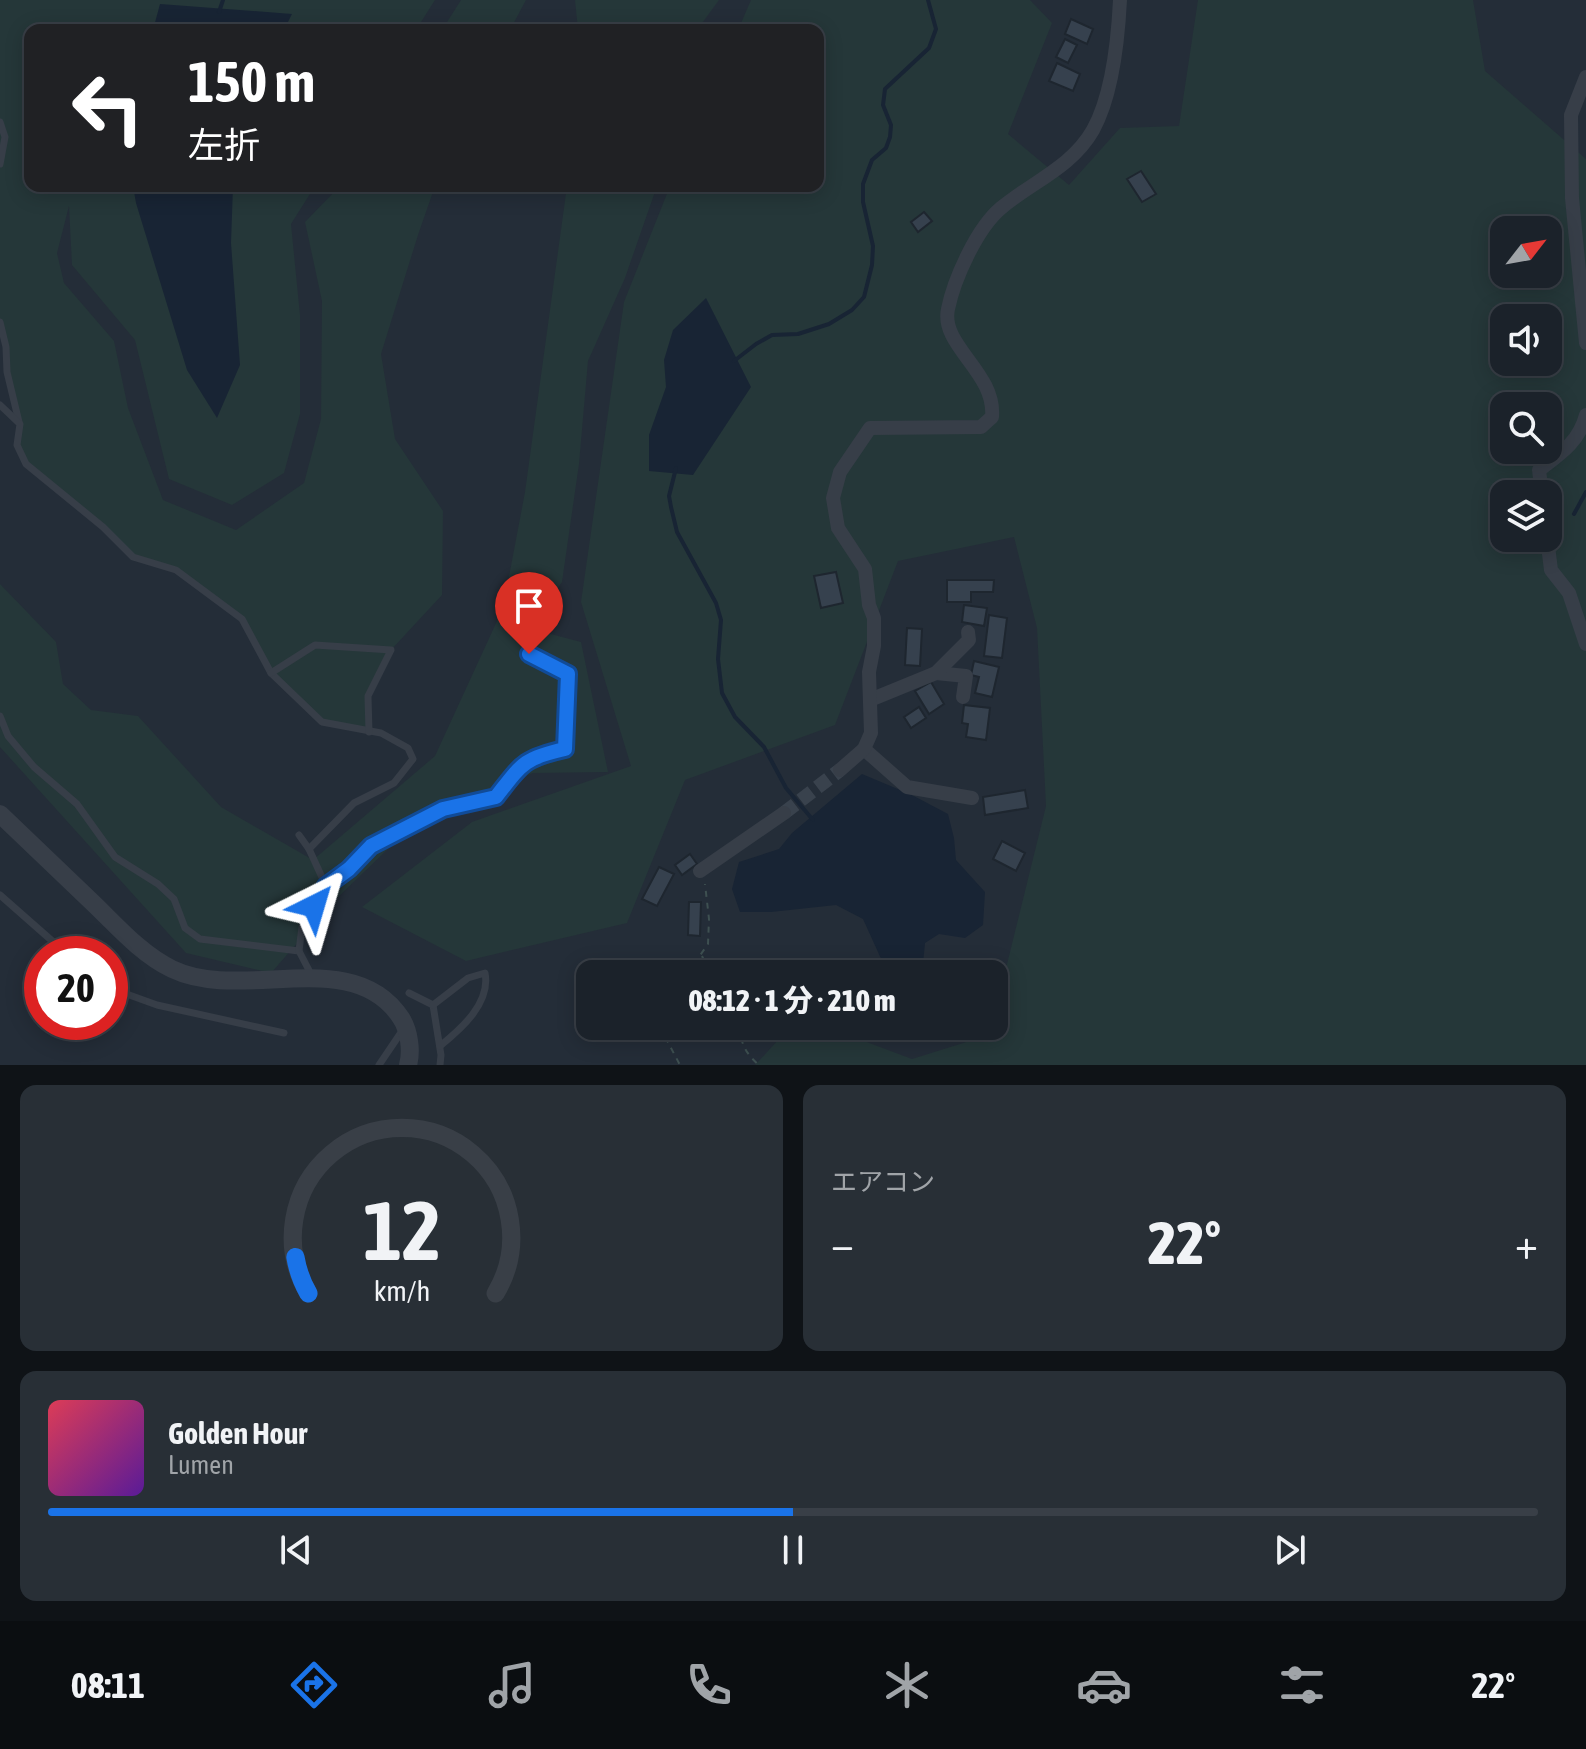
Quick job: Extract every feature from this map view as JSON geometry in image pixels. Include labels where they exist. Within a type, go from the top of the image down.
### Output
[{"type":"street","points":[[840,770],[864,749],[871,733],[869,672],[874,646],[874,618],[869,605],[865,569],[838,528],[833,498],[840,472],[857,442],[870,428],[981,427],[992,417],[993,403],[989,389],[947,328],[947,312],[955,285],[979,235],[1000,209],[1053,173],[1073,155],[1092,131],[1116,57],[1120,0]]},
{"type":"street","points":[[1586,77],[1571,115],[1572,198],[1586,343]]},
{"type":"street","points":[[1540,480],[1539,470],[1570,447],[1584,425],[1586,415]]},
{"type":"street","points":[[1549,552],[1551,570],[1569,593],[1586,644]]},
{"type":"street","points":[[870,700],[936,673],[969,640],[968,632]]},
{"type":"street","points":[[936,673],[966,676],[963,697]]},
{"type":"street","points":[[864,749],[907,787],[972,798]]},
{"type":"street","points":[[700,871],[784,813]]},
{"type":"street","points":[[0,814],[136,945],[173,970],[207,979],[342,980],[369,987],[392,1004],[406,1026],[408,1065]]},
{"type":"lane","points":[[0,122],[5,137],[0,164]]},
{"type":"lane","points":[[0,322],[6,347],[7,372],[20,424],[17,445],[26,464],[103,527],[133,557],[176,570],[242,619],[271,673],[322,722],[381,733],[408,748],[413,759],[394,783],[354,803],[309,849]]},
{"type":"lane","points":[[0,405],[20,424]]},
{"type":"lane","points":[[314,980],[299,951],[302,927],[326,886],[349,869],[371,846],[443,809],[496,797],[519,766],[540,754],[565,749],[568,674],[529,654],[525,624],[516,605]]},
{"type":"lane","points":[[271,673],[315,645],[391,650],[368,696],[369,732]]},
{"type":"lane","points":[[0,716],[16,746],[34,767],[77,804],[115,857],[158,884],[174,899],[185,928],[200,939],[299,951]]},
{"type":"lane","points":[[299,835],[326,886]]},
{"type":"lane","points":[[0,895],[47,936]]},
{"type":"lane","points":[[433,1005],[468,978],[485,973],[487,984],[482,997],[464,1027],[440,1046]]},
{"type":"lane","points":[[409,993],[433,1005]]},
{"type":"lane","points":[[128,995],[157,1005],[284,1033]]},
{"type":"lane","points":[[433,1005],[440,1065]]},
{"type":"lane","points":[[379,1065],[406,1026]]},
{"type":"path","points":[[697,960],[708,944],[709,919],[707,891],[700,871]]},
{"type":"path","points":[[701,955],[703,960]]},
{"type":"path","points":[[667,1040],[680,1065]]},
{"type":"path","points":[[741,1040],[749,1056],[759,1065]]},
{"type":"shaded area","points":[[0,0],[435,0],[420,24],[24,24],[24,192],[311,192],[291,224],[300,315],[300,414],[284,473],[232,505],[169,479],[135,340],[72,265],[69,206],[57,253],[64,283],[114,341],[128,408],[163,500],[236,530],[304,483],[321,419],[322,301],[305,222],[334,192],[433,192],[381,354],[395,439],[443,511],[442,595],[391,650],[368,696],[369,732],[322,722],[271,673],[242,619],[176,571],[133,557],[26,464],[17,445],[20,424],[0,322]]},
{"type":"shaded area","points":[[461,0],[526,0],[513,24],[446,24]]},
{"type":"shaded area","points":[[575,0],[719,0],[701,24],[577,24]]},
{"type":"shaded area","points":[[751,0],[1030,0],[1052,23],[1008,134],[1069,185],[1120,128],[1179,126],[1198,0],[1473,0],[1485,71],[1586,159],[1586,1065],[755,1065],[778,1040],[861,1040],[912,1059],[973,1040],[1008,1040],[1008,960],[1046,806],[1037,628],[1014,537],[898,561],[835,725],[685,780],[627,923],[466,961],[362,907],[472,822],[631,766],[581,602],[624,302],[668,192],[824,192],[824,24],[741,24]]},
{"type":"shaded area","points":[[566,192],[655,192],[625,278],[588,361],[579,464],[562,582],[537,618],[547,633],[581,642],[608,772],[533,773],[417,821],[336,899],[271,973],[186,953],[0,747],[0,584],[56,642],[63,684],[91,710],[138,716],[221,807],[313,860],[435,756],[503,608],[525,492]]},
{"type":"water","points":[[160,4],[292,14],[287,24],[155,24]]},
{"type":"water","points":[[134,192],[233,192],[231,243],[240,365],[217,418],[187,370]]},
{"type":"water","points":[[706,298],[751,387],[693,475],[649,471],[649,435],[666,387],[664,360],[673,330]]},
{"type":"water","points":[[862,774],[912,795],[948,814],[956,860],[985,892],[983,925],[965,938],[939,934],[925,943],[923,960],[882,960],[863,919],[836,905],[740,912],[732,889],[739,862],[779,849],[792,833]]},
{"type":"building","points":[[1071,19],[1093,29],[1087,44],[1065,34]]},
{"type":"building","points":[[1065,39],[1077,45],[1068,63],[1056,57]]},
{"type":"building","points":[[1057,63],[1080,74],[1073,91],[1049,81]]},
{"type":"building","points":[[1141,171],[1156,194],[1142,202],[1127,179]]},
{"type":"building","points":[[924,212],[932,221],[918,232],[911,222]]},
{"type":"building","points":[[836,572],[843,603],[821,608],[814,576]]},
{"type":"building","points":[[947,580],[994,580],[993,592],[971,592],[971,602],[947,602]]},
{"type":"building","points":[[964,605],[987,608],[984,626],[962,622]]},
{"type":"building","points":[[989,615],[1007,618],[1002,658],[984,656]]},
{"type":"building","points":[[907,628],[922,629],[920,666],[905,665]]},
{"type":"building","points":[[974,661],[999,667],[992,697],[975,693],[979,677],[971,675]]},
{"type":"building","points":[[931,682],[944,704],[929,714],[915,691]]},
{"type":"building","points":[[964,705],[990,708],[986,740],[966,737],[968,724],[962,723]]},
{"type":"building","points":[[919,707],[926,718],[911,728],[904,717]]},
{"type":"building","points":[[1025,790],[1028,808],[985,815],[983,797]]},
{"type":"building","points":[[1002,841],[1025,853],[1016,871],[993,859]]},
{"type":"building","points":[[690,854],[697,864],[682,875],[675,865]]},
{"type":"building","points":[[659,867],[674,874],[657,906],[642,899]]},
{"type":"building","points":[[689,902],[701,902],[700,936],[688,935]]},
{"type":"waterway","points":[[219,12],[223,0]]},
{"type":"waterway","points":[[734,361],[772,335],[798,334],[829,324],[852,310],[864,297],[873,246],[863,202],[863,184],[872,160],[886,148],[890,137],[891,125],[883,105],[885,89],[929,48],[936,29],[928,0]]},
{"type":"waterway","points":[[676,468],[669,496],[677,532],[716,603],[721,620],[718,659],[722,693],[735,717],[764,747],[786,788],[813,820]]},
{"type":"waterway","points":[[1574,514],[1586,492]]},
{"type":"tunnel","points":[[784,813],[840,770]]},
{"type":"route","points":[[314,906],[326,886],[349,869],[371,846],[443,809],[496,797],[519,766],[540,754],[565,749],[568,674],[529,654]]}]
